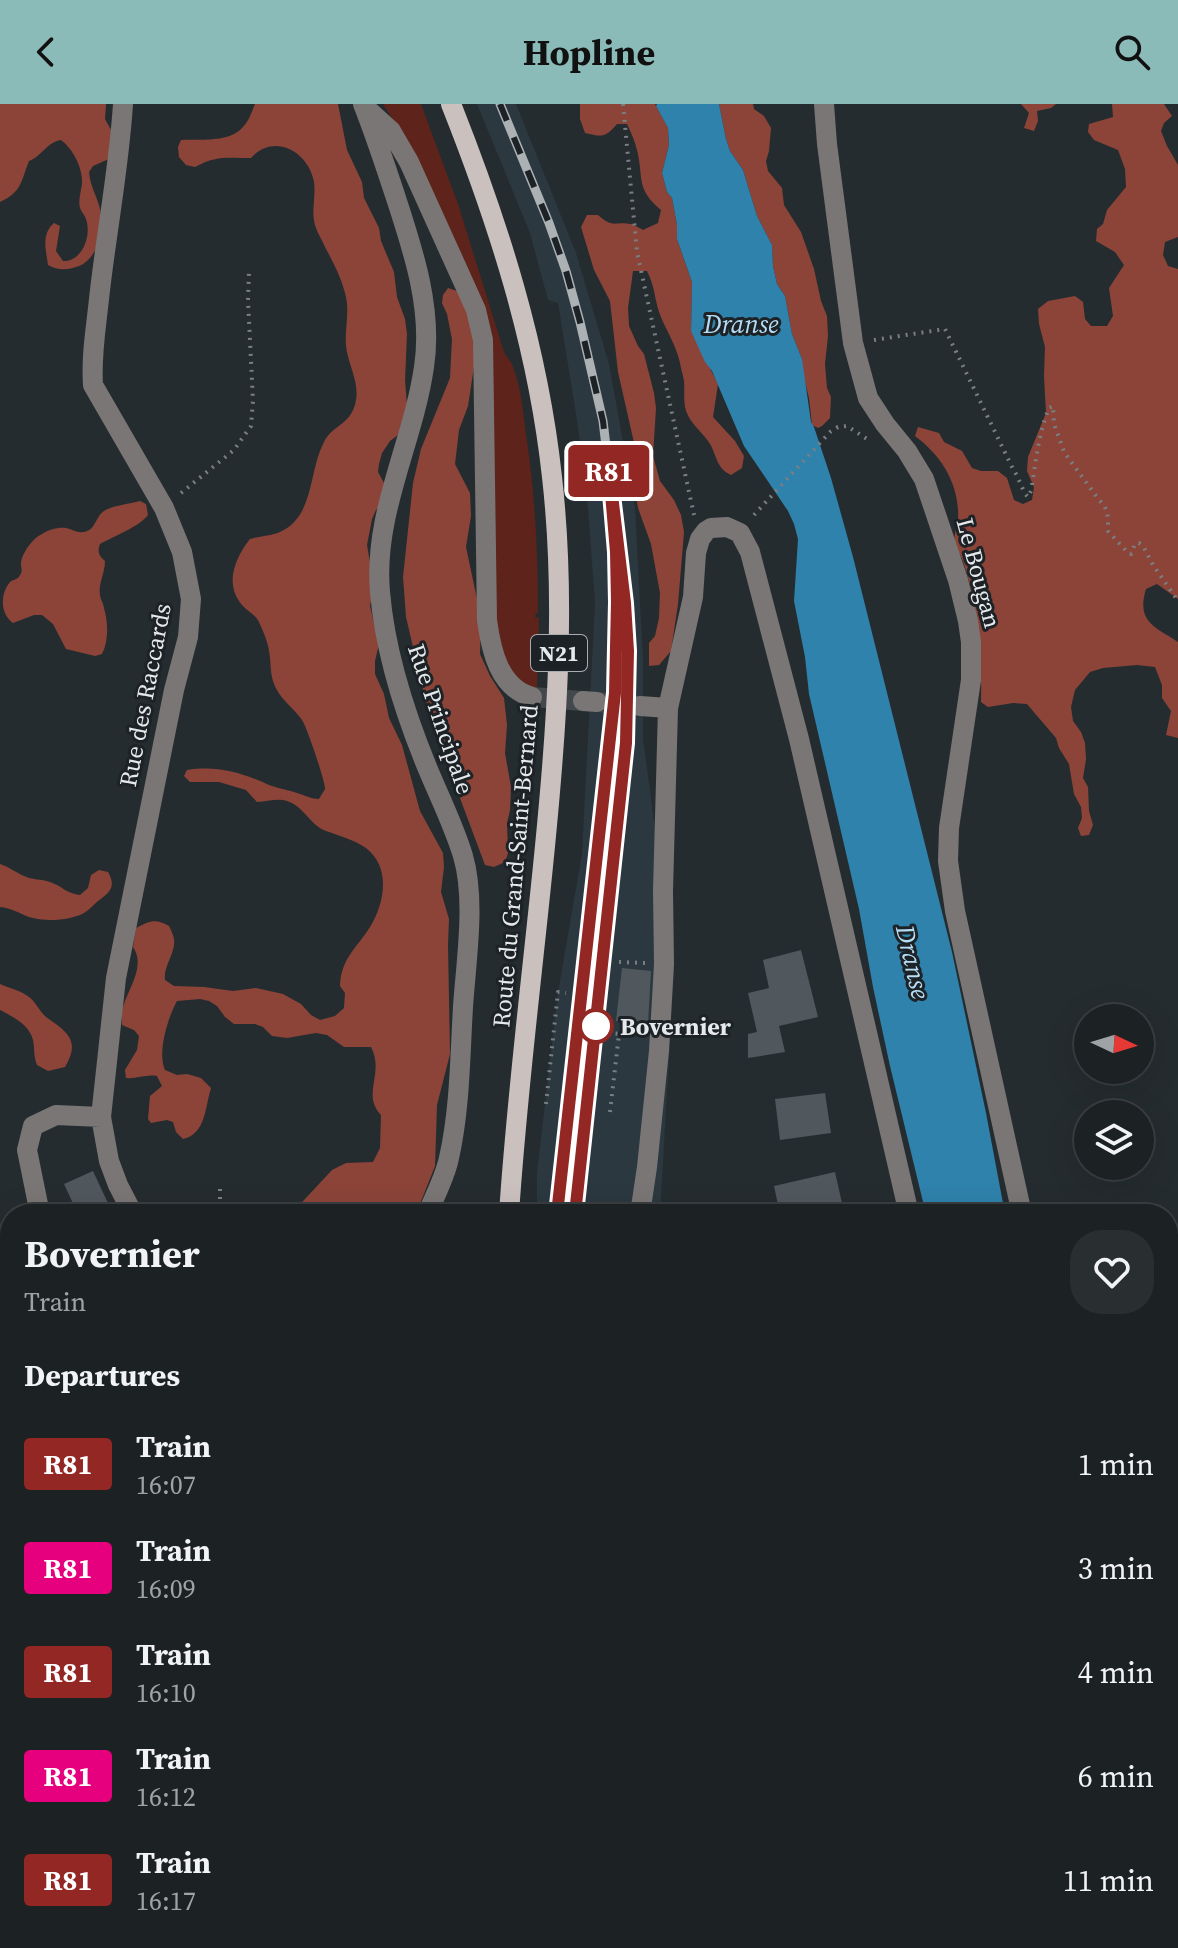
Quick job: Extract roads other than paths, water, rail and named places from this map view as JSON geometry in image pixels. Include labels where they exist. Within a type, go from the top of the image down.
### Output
[{"type":"main road","name":"Route du Grand-Saint-Bernard","points":[[451,104],[486,195],[516,288],[546,429],[557,537],[559,652],[554,759],[510,1204]]},
{"type":"street","name":"Rue des Raccards","points":[[123,104],[92,364],[93,385],[164,508],[182,552],[191,599],[188,637],[171,703],[116,978],[101,1117],[109,1161],[128,1204]]},
{"type":"street","name":"Le Bougan","points":[[824,104],[853,343],[868,398],[924,479],[958,580],[968,621],[971,680],[950,814],[948,861],[955,911],[1020,1204]]},
{"type":"street","points":[[363,105],[391,131],[409,162],[476,310],[483,340],[489,639],[495,659],[508,683],[522,694],[532,697]]},
{"type":"street","name":"Rue Principale","points":[[363,105],[407,235],[424,304],[427,333],[420,390],[383,530],[379,557],[384,625],[392,668],[409,721],[455,834],[469,880],[468,946],[455,1123],[449,1161],[431,1204]]},
{"type":"street","points":[[641,1204],[659,1051],[664,964],[668,708],[692,606],[696,553],[702,535],[716,527],[745,526],[799,739],[907,1204]]},
{"type":"street","points":[[640,706],[668,708]]},
{"type":"street","points":[[38,1204],[27,1150],[33,1126],[56,1115],[101,1117]]},
{"type":"water","name":"Dranse","points":[[719,104],[730,151],[743,170],[757,216],[772,245],[777,284],[785,296],[792,334],[802,359],[811,422],[831,478],[853,557],[952,952],[1003,1204],[924,1204],[890,1066],[859,909],[809,694],[794,601],[798,539],[788,511],[744,446],[691,331],[692,282],[677,239],[672,198],[667,192],[662,173],[669,145],[668,128],[656,106]]},
{"type":"tunnel","points":[[532,697],[583,701]]},
{"type":"tunnel","points":[[597,702],[640,706]]},
{"type":"railway","points":[[500,104],[549,223],[580,322],[603,421],[625,603],[628,693],[623,783],[576,1204]]},
{"type":"railway","points":[[558,1204],[606,781],[618,638]]},
{"type":"train","name":"R81","points":[[558,1204],[615,693],[618,637],[616,552],[609,470],[628,651],[626,743],[576,1204]]},
{"type":"place","name":"Bovernier","points":[[596,1026]]}]
